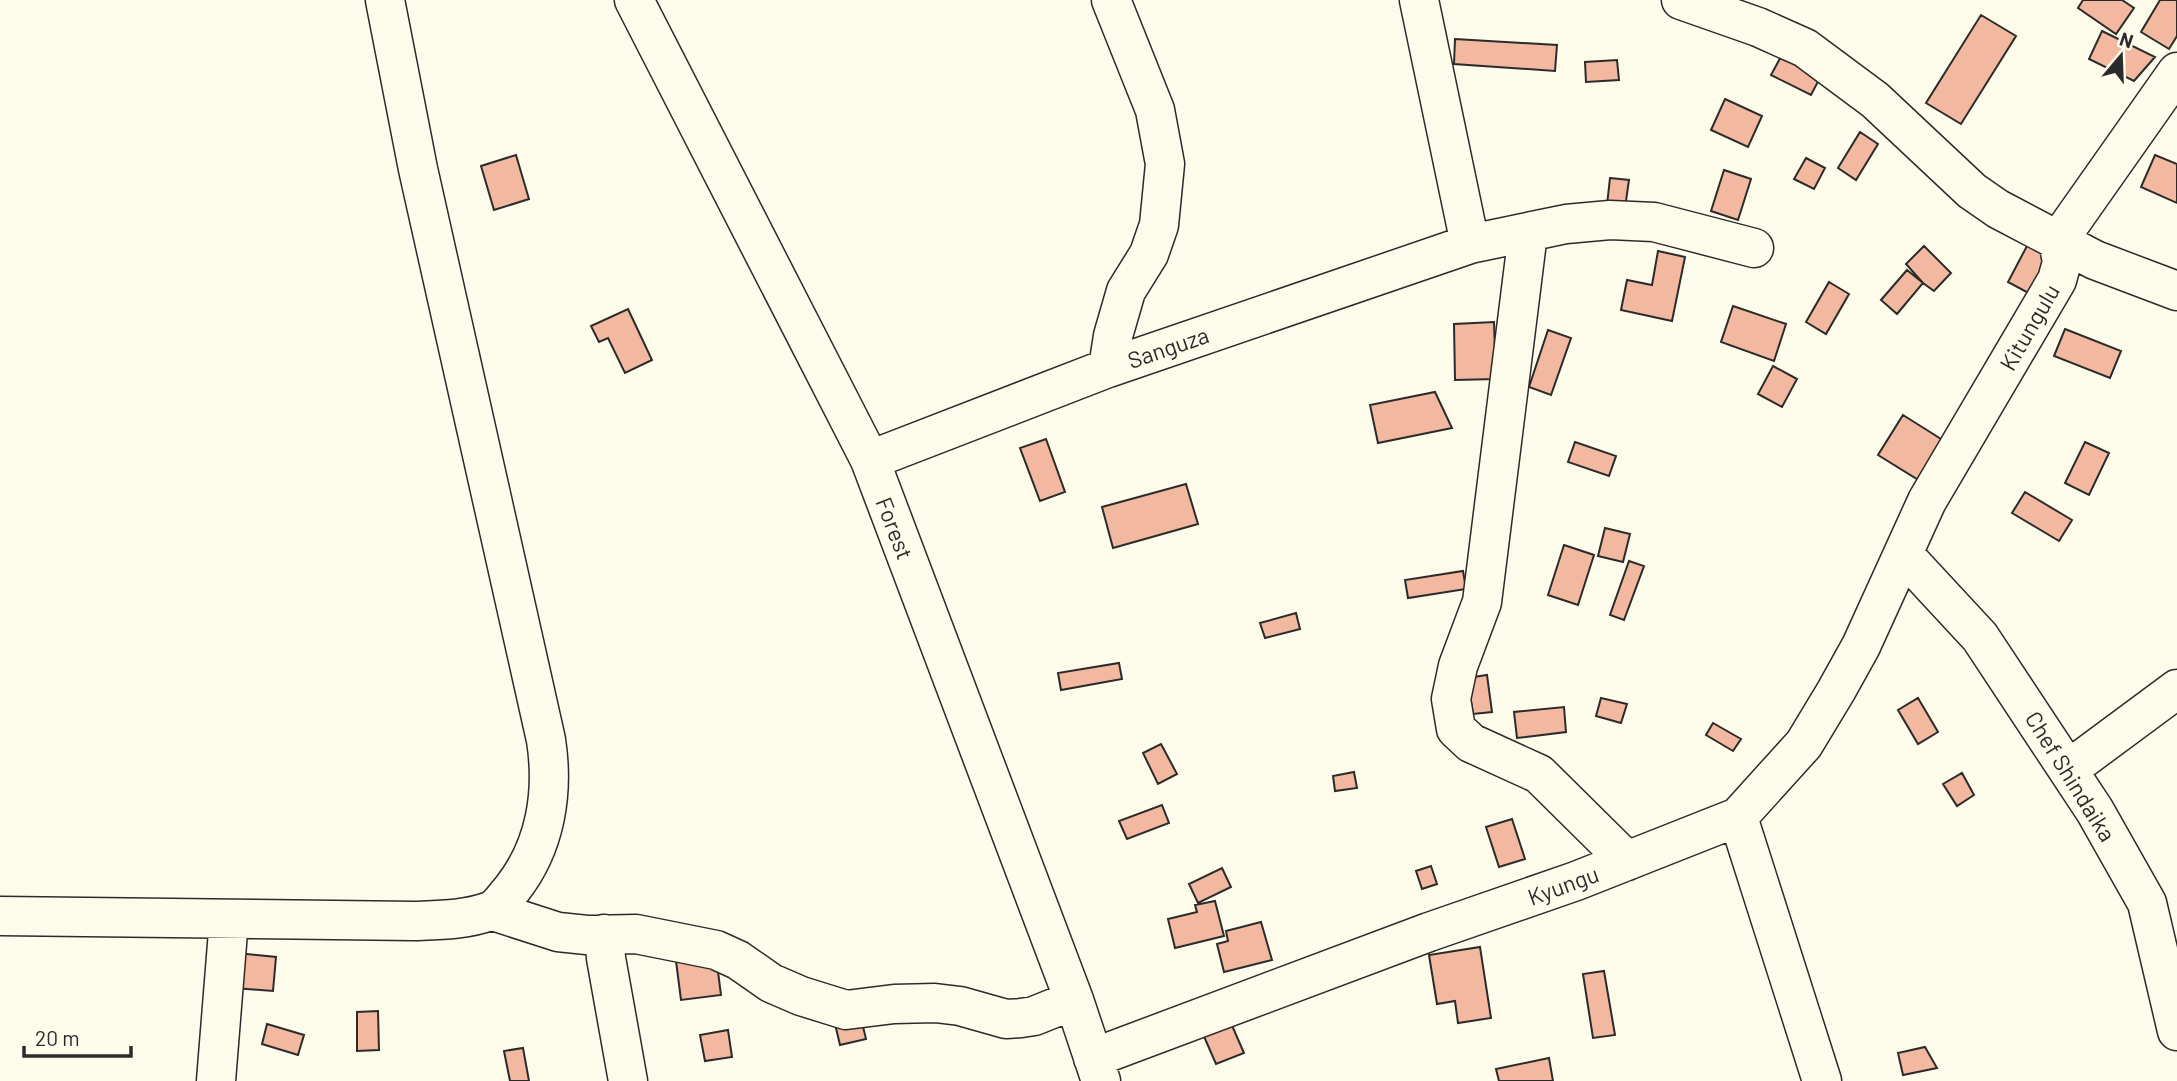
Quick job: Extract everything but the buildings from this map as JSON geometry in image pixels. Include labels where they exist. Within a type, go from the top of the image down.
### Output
[{"type":"street","points":[[385,0],[424,196],[550,766],[546,814],[532,859],[493,911]]},
{"type":"street","name":"Forest","points":[[634,0],[870,460],[1074,1000],[1097,1070]]},
{"type":"street","points":[[1108,368],[1113,337],[1126,291],[1149,254],[1159,225],[1165,164],[1154,110],[1111,0]]},
{"type":"street","points":[[1419,0],[1470,244]]},
{"type":"street","points":[[1690,1],[1805,48],[1875,100],[1972,191],[1998,209],[2095,260],[2177,291]]},
{"type":"street","points":[[2058,242],[2177,72]]},
{"type":"street","name":"Sanguza","points":[[870,460],[1108,368],[1470,244],[1566,224],[1610,220],[1654,222],[1754,248]]},
{"type":"street","points":[[1528,233],[1482,602],[1458,666],[1451,699],[1456,729],[1471,743],[1539,774],[1628,861]]},
{"type":"street","name":"Kitungulu","points":[[1903,554],[1927,501],[2057,280],[2062,262],[2058,242]]},
{"type":"street","name":"Kyungu","points":[[1097,1070],[1738,817],[1804,744],[1861,646],[1903,554]]},
{"type":"street","name":"Chef Shindaika","points":[[1903,554],[1980,637],[2068,769],[2147,904],[2177,1031]]},
{"type":"street","points":[[2068,769],[2177,689]]},
{"type":"street","points":[[1738,817],[1822,1081]]},
{"type":"street","points":[[0,916],[414,921],[493,911],[558,932],[646,935],[716,950],[738,960],[771,983],[846,1010],[935,1003],[960,1006],[1006,1019],[1034,1016],[1074,1000]]},
{"type":"street","points":[[216,1081],[229,919]]},
{"type":"street","points":[[604,934],[628,1081]]}]
